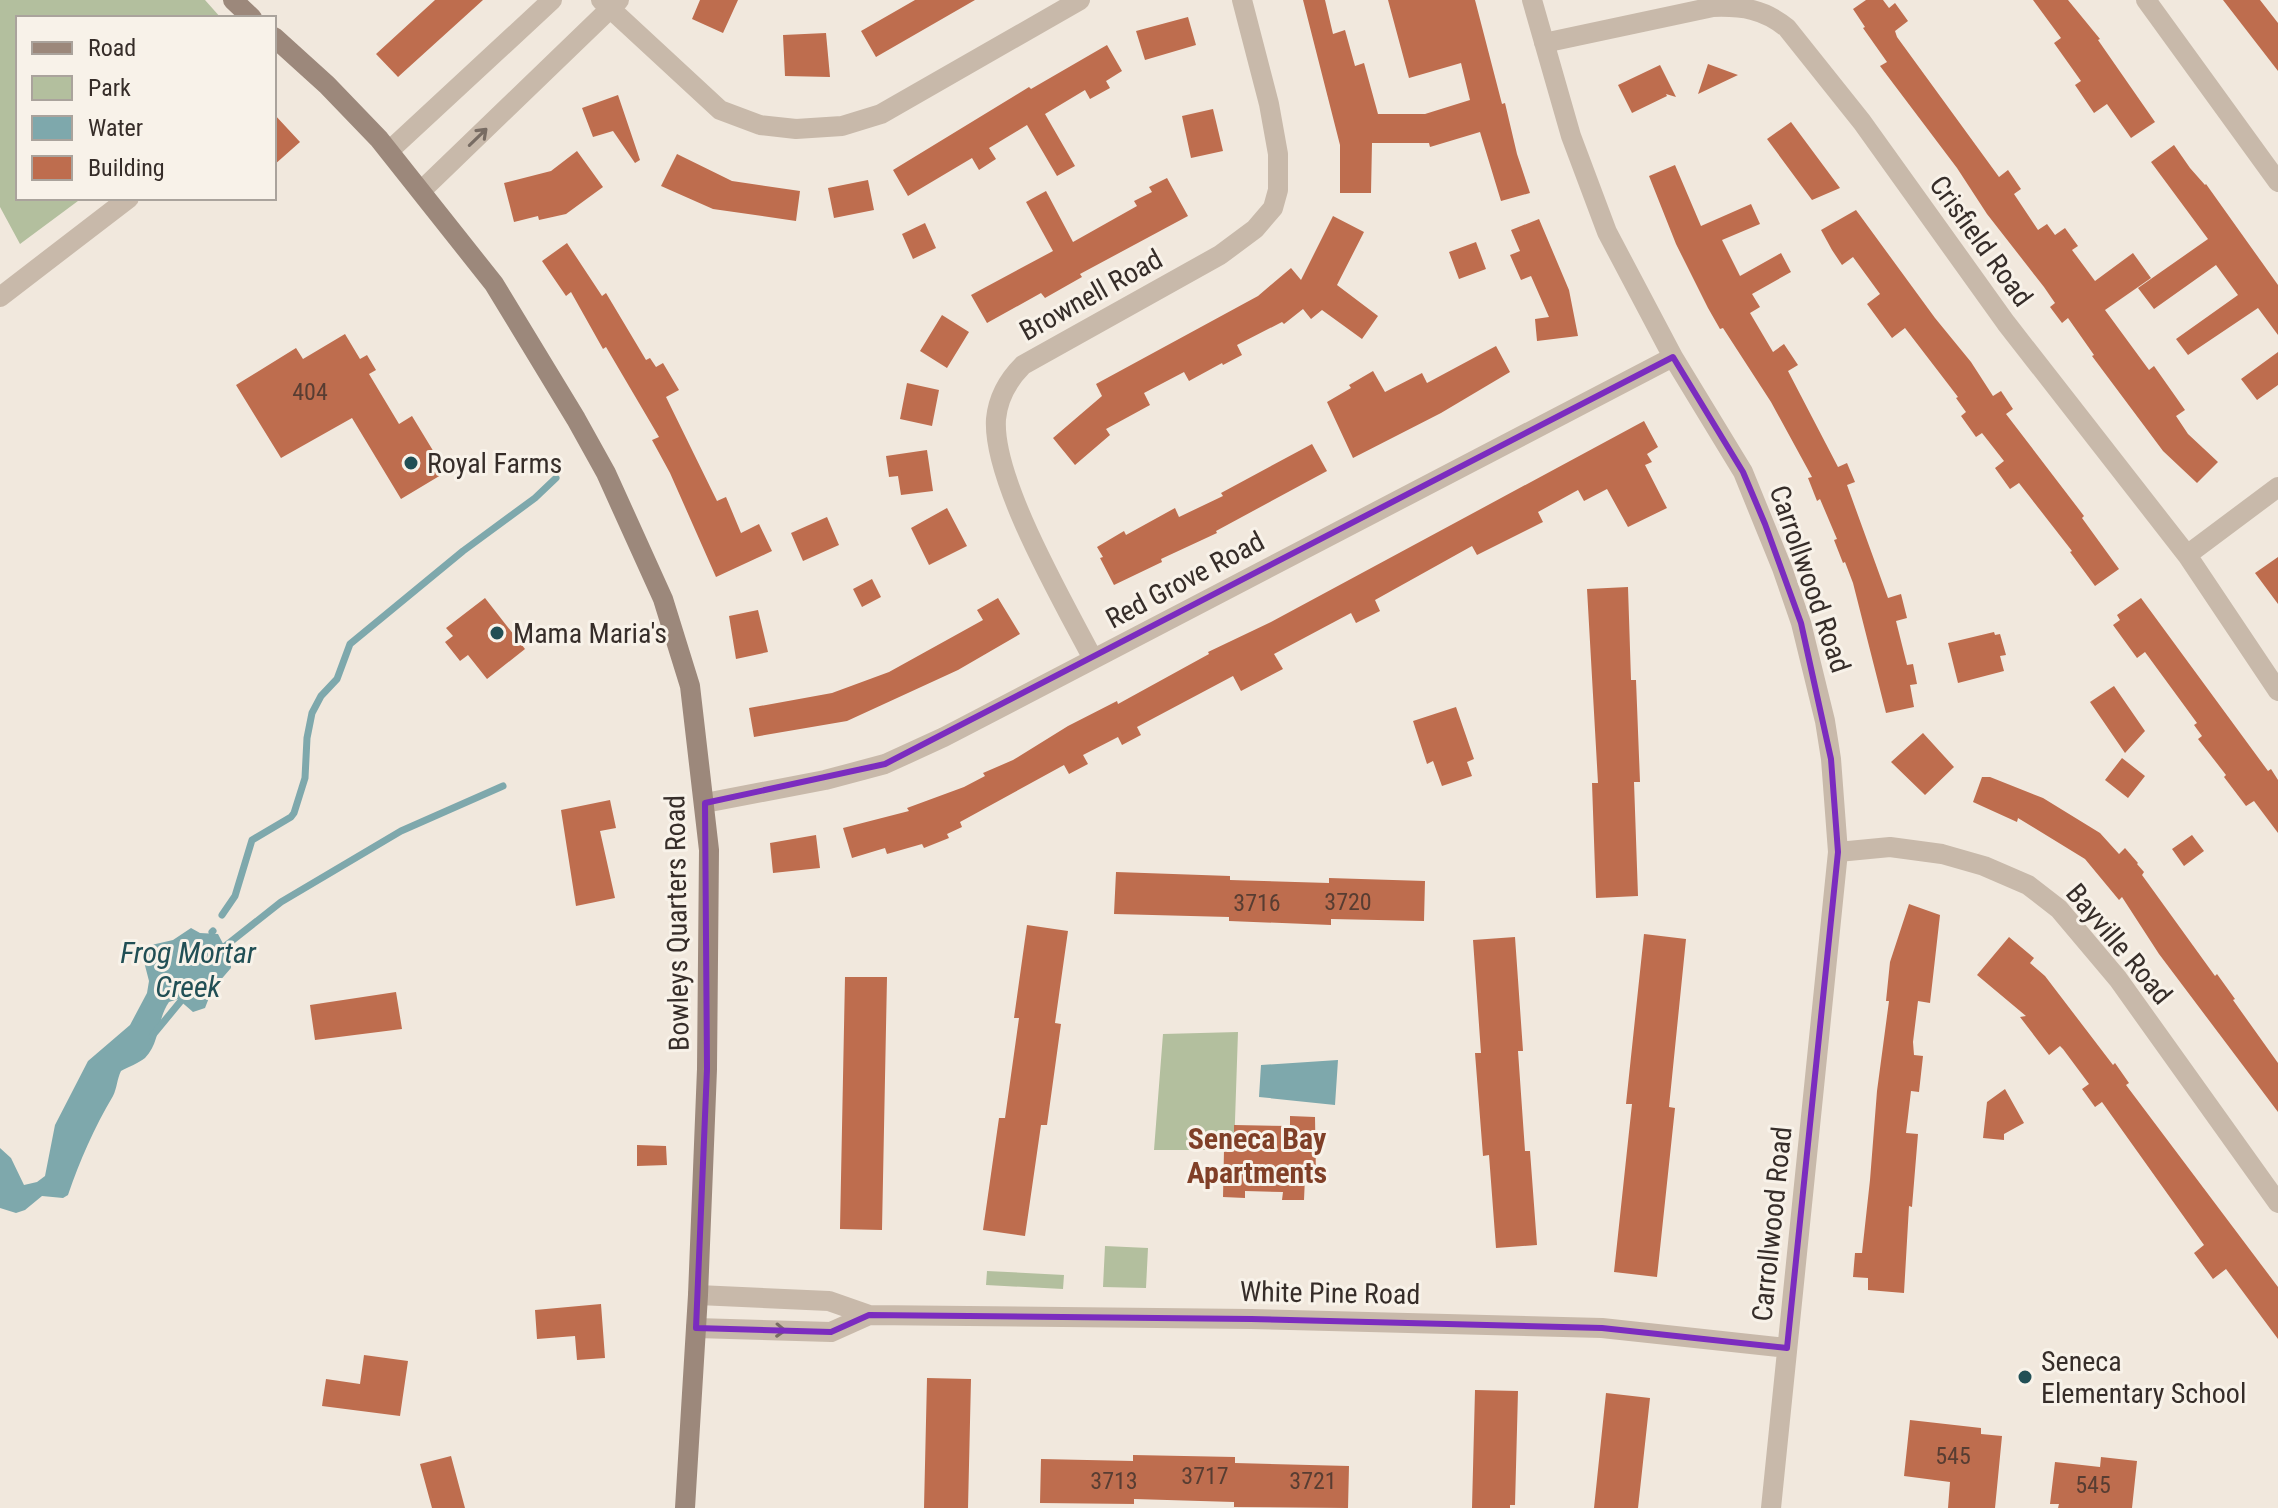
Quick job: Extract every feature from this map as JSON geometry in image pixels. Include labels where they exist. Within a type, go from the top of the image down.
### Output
[{"type":"street","points":[[233,0],[250,16]]},
{"type":"street","points":[[389,151],[552,0]]},
{"type":"street","points":[[421,191],[611,3],[720,110],[760,125],[812,129],[862,121],[898,106],[1080,0]]},
{"type":"street","name":"Brownell Road","points":[[1093,659],[1047,571],[1014,497],[997,441],[999,404],[1008,383],[1023,365],[1220,255],[1255,229],[1273,208],[1278,190],[1278,154],[1269,104],[1242,0]]},
{"type":"street","name":"Carrollwood Road","points":[[1532,0],[1591,193],[1628,275],[1673,357],[1743,472],[1765,524],[1801,623],[1822,706],[1831,759],[1838,852],[1771,1508]]},
{"type":"street","points":[[2146,0],[2278,182]]},
{"type":"street","name":"Crisfield Road","points":[[1544,43],[1713,7],[1749,8],[1774,17],[1787,28],[1819,66],[2006,323],[2187,555],[2278,691]]},
{"type":"street","name":"Bowleys Quarters Road","points":[[277,46],[327,85],[389,151],[494,284],[576,419],[629,520],[663,599],[690,686],[709,850],[707,1069],[685,1508]]},
{"type":"street","points":[[0,297],[126,200]]},
{"type":"street","name":"Red Grove Road","points":[[705,803],[825,780],[885,764],[944,737],[1673,357]]},
{"type":"street","points":[[2187,555],[2278,487]]},
{"type":"street","name":"Bayville Road","points":[[1838,852],[1890,847],[1942,854],[1984,866],[2028,885],[2059,909],[2118,979],[2278,1203]]},
{"type":"street","name":"White Pine Road","points":[[698,1295],[829,1301],[869,1315],[1251,1319],[1602,1328],[1787,1348]]},
{"type":"street","name":"White Pine Road","points":[[696,1328],[831,1332],[869,1315]]},
{"type":"highlighted area","points":[[1673,357],[1743,472],[1765,524],[1801,623],[1831,759],[1838,852],[1787,1348],[1602,1328],[1251,1319],[869,1315],[831,1332],[696,1328],[707,1069],[705,803],[885,764]]},
{"type":"green space","points":[[0,0],[205,0],[219,16],[16,16],[16,200],[79,200],[20,244],[0,207]]},
{"type":"green space","points":[[1238,1032],[1234,1150],[1154,1150],[1163,1034]]},
{"type":"green space","points":[[1105,1246],[1148,1248],[1146,1288],[1103,1287]]},
{"type":"green space","points":[[987,1271],[1064,1275],[1063,1289],[986,1285]]},
{"type":"water","name":"Frog Mortar Creek","points":[[191,928],[200,933],[218,934],[231,959],[231,968],[212,990],[205,1008],[193,1012],[178,999],[169,1002],[150,1052],[143,1060],[121,1071],[68,1195],[63,1198],[42,1196],[25,1210],[16,1213],[0,1208],[0,1148],[11,1158],[24,1185],[45,1176],[55,1125],[88,1061],[130,1025],[147,993],[149,981],[142,954],[147,946],[173,940]]},
{"type":"water","points":[[1338,1060],[1335,1105],[1259,1097],[1261,1065]]},
{"type":"building","points":[[435,0],[483,0],[398,77],[376,54]]},
{"type":"building","points":[[700,0],[738,0],[723,33],[692,19]]},
{"type":"building","points":[[915,0],[975,0],[876,57],[861,31]]},
{"type":"building","points":[[1303,0],[1325,0],[1333,34],[1345,30],[1355,66],[1364,63],[1378,114],[1425,114],[1470,100],[1461,63],[1409,78],[1388,0],[1475,0],[1502,104],[1505,103],[1530,193],[1501,201],[1480,132],[1430,147],[1429,143],[1372,143],[1371,193],[1340,193],[1340,145]]},
{"type":"building","points":[[1866,0],[1883,0],[1889,8],[1895,3],[1908,21],[1895,31],[1897,37],[1999,177],[2008,170],[2021,189],[2014,194],[2038,230],[2047,224],[2055,235],[2065,228],[2078,246],[2072,250],[2095,281],[2133,253],[2151,278],[2105,310],[2149,370],[2154,366],[2185,410],[2176,416],[2188,434],[2218,462],[2197,483],[2163,451],[2092,356],[2068,318],[2062,323],[2050,307],[2055,303],[2044,287],[1880,66],[1887,62],[1853,9]]},
{"type":"building","points":[[2033,0],[2068,0],[2100,39],[2155,122],[2131,138],[2107,104],[2094,113],[2075,85],[2081,81],[2054,43],[2061,38]]},
{"type":"building","points":[[2223,0],[2260,0],[2278,23],[2278,71]]},
{"type":"building","points":[[1188,17],[1196,45],[1145,60],[1136,31]]},
{"type":"building","points":[[826,33],[830,77],[785,76],[783,35]]},
{"type":"building","points":[[1107,45],[1122,71],[1106,81],[1110,88],[1090,99],[1085,90],[1045,114],[1075,166],[1057,176],[1027,125],[989,148],[996,159],[979,170],[972,158],[908,196],[893,170],[1029,87],[1031,89]]},
{"type":"building","points":[[1708,64],[1738,75],[1698,94]]},
{"type":"building","points":[[1660,65],[1676,97],[1666,94],[1632,113],[1618,85]]},
{"type":"building","points":[[618,95],[640,160],[635,163],[613,131],[593,137],[582,108]]},
{"type":"building","points":[[1213,109],[1223,151],[1191,158],[1182,116]]},
{"type":"building","points":[[276,116],[300,142],[276,163]]},
{"type":"building","points":[[1791,122],[1840,188],[1812,200],[1767,139]]},
{"type":"building","points":[[2174,145],[2206,184],[2278,285],[2278,335],[2258,308],[2188,355],[2176,339],[2238,295],[2216,265],[2154,309],[2138,288],[2208,239],[2151,162]]},
{"type":"building","points":[[577,151],[603,187],[566,214],[514,222],[504,183],[551,171]]},
{"type":"building","points":[[677,154],[732,181],[800,191],[796,221],[713,209],[661,186]]},
{"type":"building","points":[[1675,165],[1701,226],[1751,204],[1760,224],[1722,240],[1740,276],[1781,253],[1791,272],[1752,294],[1760,307],[1750,313],[1773,352],[1784,344],[1798,365],[1788,371],[1838,467],[1847,463],[1855,482],[1847,485],[1888,598],[1901,594],[1907,618],[1896,621],[1907,665],[1913,664],[1917,684],[1910,685],[1914,707],[1886,713],[1853,583],[1820,499],[1817,501],[1808,478],[1812,477],[1771,402],[1723,328],[1720,329],[1676,244],[1649,176]]},
{"type":"building","points":[[1167,178],[1188,216],[1080,274],[1082,277],[1045,298],[1041,293],[987,323],[971,295],[1053,251],[1026,202],[1046,191],[1073,242],[1137,206],[1134,201],[1152,192],[1149,187]]},
{"type":"building","points":[[868,180],[874,210],[834,218],[828,188]]},
{"type":"building","points":[[1856,210],[1971,362],[1993,396],[2001,391],[2013,409],[2006,414],[2084,516],[2082,518],[2119,569],[2095,586],[2019,483],[2010,489],[1995,468],[2004,461],[1982,433],[1976,437],[1961,416],[1966,412],[1958,397],[1905,328],[1892,338],[1867,304],[1880,294],[1853,257],[1842,265],[1832,250],[1821,230]]},
{"type":"building","points":[[1333,216],[1364,232],[1337,285],[1378,316],[1362,339],[1322,310],[1311,319],[1303,309],[1284,324],[1282,322],[1237,345],[1242,355],[1189,381],[1184,372],[1144,393],[1150,405],[1106,429],[1110,435],[1075,465],[1053,438],[1102,396],[1096,384],[1258,296],[1291,268],[1301,280]]},
{"type":"building","points":[[1539,219],[1569,290],[1578,336],[1537,341],[1535,319],[1549,317],[1531,276],[1521,280],[1510,255],[1520,251],[1511,230]]},
{"type":"building","points":[[925,223],[936,248],[913,259],[902,234]]},
{"type":"building","points":[[1476,242],[1486,269],[1459,279],[1449,252]]},
{"type":"building","points":[[567,243],[602,296],[606,293],[646,360],[650,358],[656,367],[663,363],[679,390],[666,397],[717,501],[726,497],[741,533],[759,524],[772,551],[716,577],[652,440],[659,437],[571,292],[566,296],[542,261]]},
{"type":"building","points":[[942,315],[969,332],[947,368],[920,351]]},
{"type":"building","points":[[345,334],[360,359],[367,355],[376,370],[369,374],[399,424],[412,416],[446,472],[401,499],[352,418],[281,458],[236,385],[296,348],[303,359]]},
{"type":"building","points":[[1496,346],[1510,372],[1441,413],[1353,458],[1327,402],[1373,371],[1385,392],[1422,373],[1427,383]]},
{"type":"building","points":[[2278,352],[2278,385],[2257,400],[2241,379]]},
{"type":"building","points":[[907,383],[939,390],[932,426],[900,419]]},
{"type":"building","points":[[1644,421],[1658,447],[1647,454],[1652,462],[1645,465],[1667,508],[1628,527],[1607,489],[1584,501],[1578,490],[1538,512],[1543,522],[1477,555],[1472,546],[1375,600],[1380,611],[1356,623],[1351,613],[1274,654],[1283,669],[1241,691],[1233,676],[1137,727],[1141,735],[1122,745],[1118,737],[1083,755],[1088,764],[1069,774],[1064,765],[960,822],[962,827],[947,834],[949,838],[924,848],[922,844],[887,854],[885,848],[852,858],[843,828],[909,811],[907,808],[964,787],[985,776],[983,773],[1013,760],[1068,726],[1117,701],[1118,704],[1208,652],[1271,622]]},
{"type":"building","points":[[1312,444],[1327,471],[1217,533],[1114,585],[1097,547],[1175,508],[1179,517],[1223,496],[1221,493]]},
{"type":"building","points":[[927,450],[933,491],[901,495],[898,476],[889,477],[886,456]]},
{"type":"building","points":[[947,508],[967,546],[929,565],[911,528]]},
{"type":"building","points":[[827,517],[839,545],[803,561],[791,533]]},
{"type":"building","points":[[2278,557],[2278,604],[2255,573]]},
{"type":"building","points":[[872,579],[881,597],[862,607],[853,589]]},
{"type":"building","points":[[1628,587],[1631,680],[1636,680],[1640,782],[1634,782],[1638,896],[1596,898],[1592,783],[1598,783],[1587,589]]},
{"type":"building","points":[[485,598],[525,649],[487,679],[468,655],[460,661],[445,642],[453,636],[446,628]]},
{"type":"building","points":[[998,598],[1020,634],[958,670],[847,721],[754,737],[749,708],[832,693],[889,672],[983,620],[977,610]]},
{"type":"building","points":[[2141,598],[2268,771],[2271,769],[2278,780],[2278,833],[2254,801],[2246,806],[2224,777],[2226,775],[2198,739],[2202,736],[2194,725],[2197,723],[2145,652],[2137,658],[2113,625],[2120,620],[2117,615]]},
{"type":"building","points":[[758,610],[768,652],[736,659],[729,616]]},
{"type":"building","points":[[1994,632],[1995,635],[2000,634],[2006,655],[2000,656],[2004,671],[1958,683],[1948,643]]},
{"type":"building","points":[[2114,686],[2145,731],[2125,753],[2090,702]]},
{"type":"building","points":[[1456,707],[1474,759],[1467,762],[1472,776],[1442,786],[1433,761],[1427,764],[1413,721]]},
{"type":"building","points":[[1923,733],[1954,767],[1925,795],[1891,762]]},
{"type":"building","points":[[2122,758],[2145,776],[2128,798],[2105,780]]},
{"type":"building","points":[[1982,777],[1990,777],[2043,798],[2100,833],[2119,854],[2125,848],[2278,1063],[2278,1112],[2159,954],[2122,897],[2119,900],[2085,859],[2018,818],[2017,822],[1973,802]]},
{"type":"building","points":[[610,800],[616,828],[600,831],[615,898],[576,906],[561,810]]},
{"type":"building","points":[[816,835],[820,868],[773,873],[770,843]]},
{"type":"building","points":[[2192,835],[2204,851],[2184,866],[2172,849]]},
{"type":"building","points":[[1116,872],[1329,883],[1329,878],[1425,881],[1424,921],[1331,919],[1331,925],[1229,921],[1229,917],[1114,914]]},
{"type":"building","points":[[1909,904],[1940,915],[1930,1003],[1918,1001],[1913,1042],[1914,1055],[1923,1056],[1919,1092],[1911,1091],[1906,1133],[1918,1134],[1912,1207],[1909,1206],[1904,1293],[1868,1290],[1868,1278],[1853,1277],[1855,1253],[1862,1253],[1889,1001],[1886,1001],[1890,962]]},
{"type":"building","points":[[1027,925],[1068,931],[1055,1023],[1061,1024],[1047,1125],[1041,1125],[1025,1236],[983,1230],[999,1118],[1005,1118],[1019,1018],[1014,1018]]},
{"type":"building","points":[[1644,934],[1686,939],[1669,1107],[1675,1108],[1657,1277],[1614,1272],[1632,1104],[1626,1104]]},
{"type":"building","points":[[1515,937],[1523,1051],[1518,1051],[1525,1151],[1530,1151],[1537,1245],[1496,1248],[1489,1155],[1483,1156],[1475,1053],[1481,1053],[1473,940]]},
{"type":"building","points":[[2009,937],[2034,958],[2030,963],[2045,976],[2113,1065],[2115,1063],[2129,1083],[2126,1085],[2278,1287],[2278,1339],[2226,1269],[2213,1279],[2194,1253],[2204,1245],[2102,1102],[2095,1107],[2082,1089],[2089,1084],[2063,1049],[2060,1046],[2049,1055],[2020,1017],[2026,1016],[1977,975]]},
{"type":"building","points":[[845,977],[887,977],[882,1230],[840,1229]]},
{"type":"building","points":[[396,992],[402,1029],[315,1040],[310,1005]]},
{"type":"building","points":[[2005,1089],[2024,1123],[2004,1134],[2004,1140],[1983,1138],[1987,1102]]},
{"type":"building","points":[[1290,1116],[1315,1117],[1316,1178],[1305,1177],[1304,1200],[1282,1200],[1283,1192],[1245,1191],[1245,1198],[1223,1197],[1224,1150],[1234,1150],[1234,1125],[1290,1126]]},
{"type":"building","points":[[637,1145],[666,1146],[667,1165],[637,1166]]},
{"type":"building","points":[[601,1304],[605,1358],[577,1360],[575,1336],[537,1339],[535,1310]]},
{"type":"building","points":[[364,1355],[408,1361],[400,1416],[322,1406],[326,1379],[360,1384]]},
{"type":"building","points":[[927,1378],[971,1379],[968,1508],[924,1508]]},
{"type":"building","points":[[1475,1390],[1518,1391],[1515,1505],[1510,1505],[1510,1508],[1472,1508]]},
{"type":"building","points":[[1606,1393],[1650,1398],[1638,1508],[1594,1508]]},
{"type":"building","points":[[1910,1420],[1981,1428],[1981,1434],[2002,1436],[1995,1508],[1948,1508],[1950,1482],[1904,1476]]},
{"type":"building","points":[[1133,1455],[1235,1457],[1235,1463],[1349,1466],[1348,1508],[1234,1507],[1234,1502],[1134,1499],[1134,1504],[1040,1503],[1041,1459],[1133,1461]]},
{"type":"building","points":[[451,1456],[465,1508],[432,1508],[420,1464]]},
{"type":"building","points":[[2101,1457],[2137,1461],[2132,1508],[2058,1508],[2059,1504],[2050,1504],[2055,1462],[2100,1467]]},
{"type":"waterway","points":[[222,915],[235,896],[252,840],[294,813],[305,778],[312,713],[321,696],[337,679],[350,644],[556,478]]},
{"type":"waterway","points":[[219,951],[281,902],[401,831],[503,786]]},
{"type":"waterway","points":[[152,1036],[185,996]]},
{"type":"place","name":"Royal Farms","points":[[411,463]]},
{"type":"place","name":"Mama Maria's","points":[[497,633]]},
{"type":"place","name":"Seneca Elementary School","points":[[2025,1377]]},
{"type":"district","name":"Seneca Bay Apartments","points":[[1257,1155]]}]
